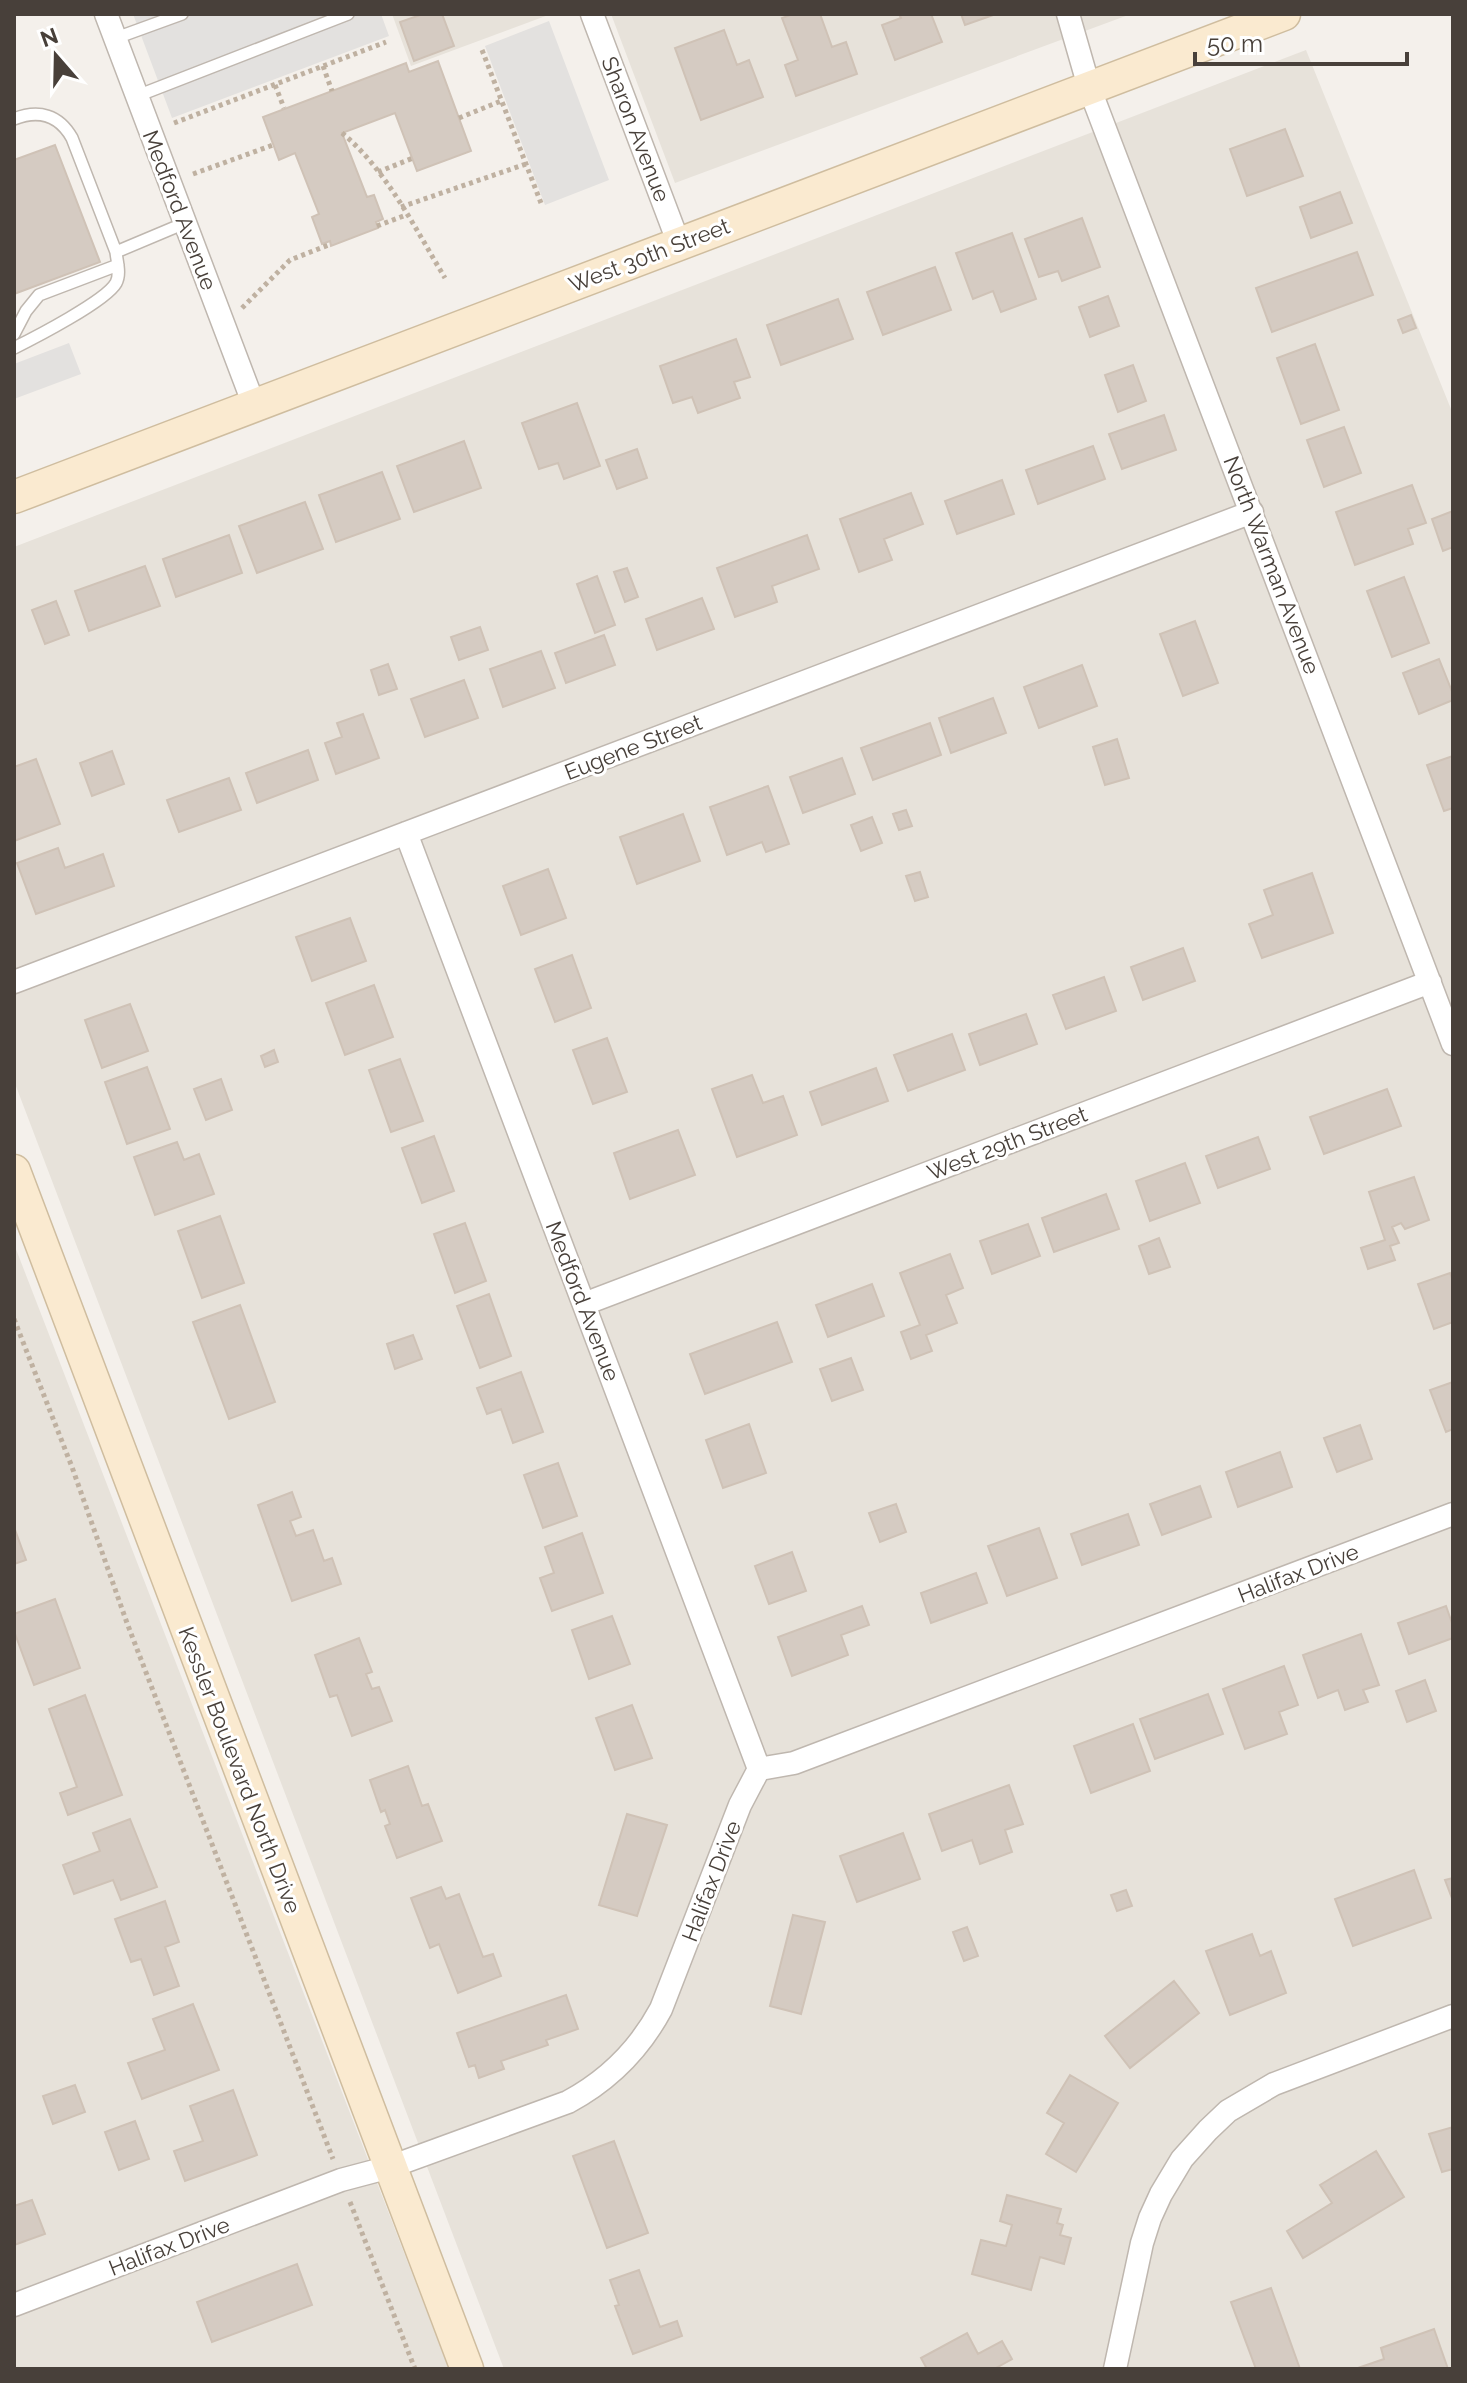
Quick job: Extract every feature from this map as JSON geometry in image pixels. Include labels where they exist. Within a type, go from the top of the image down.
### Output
[{"type":"main road","name":"West 30th Street","points":[[14,497],[1284,14]]},
{"type":"main road","name":"Kessler Boulevard North Drive","points":[[14,1171],[467,2369]]},
{"type":"street","name":"Medford Avenue","points":[[106,14],[254,405]]},
{"type":"street","name":"Sharon Avenue","points":[[592,14],[679,244]]},
{"type":"street","name":"North Warman Avenue","points":[[1068,14],[1089,87],[1453,1044]]},
{"type":"street","name":"Eugene Street","points":[[14,982],[1252,512]]},
{"type":"street","name":"Medford Avenue","points":[[406,833],[759,1769]]},
{"type":"street","name":"West 29th Street","points":[[584,1304],[1430,982]]},
{"type":"street","name":"Halifax Drive","points":[[14,2305],[341,2180],[390,2167],[568,2102],[592,2089],[632,2053],[661,2009],[740,1805],[759,1769],[794,1763],[1453,1514]]},
{"type":"street","points":[[1115,2369],[1150,2218],[1182,2159],[1208,2130],[1228,2111],[1274,2084],[1453,2016]]},
{"type":"lane","points":[[116,38],[182,14]]},
{"type":"lane","points":[[137,96],[348,14]]},
{"type":"lane","points":[[14,119],[42,114],[64,124],[116,252],[119,272],[116,284],[101,298],[14,348]]},
{"type":"lane","points":[[116,252],[185,223]]},
{"type":"lane","points":[[14,334],[39,295],[118,265]]},
{"type":"path","points":[[174,123],[386,42]]},
{"type":"path","points":[[482,50],[541,203]]},
{"type":"path","points":[[323,66],[332,91]]},
{"type":"path","points":[[275,85],[284,108]]},
{"type":"path","points":[[459,118],[501,101]]},
{"type":"path","points":[[342,133],[359,147],[378,172],[445,278]]},
{"type":"path","points":[[193,174],[273,145]]},
{"type":"path","points":[[378,172],[413,158]]},
{"type":"path","points":[[401,207],[526,164]]},
{"type":"path","points":[[377,226],[406,215]]},
{"type":"path","points":[[242,309],[290,260],[331,244]]},
{"type":"path","points":[[14,1319],[72,1467],[132,1638],[415,2369]]},
{"type":"shaded area","points":[[133,14],[381,14],[389,36],[172,118]]},
{"type":"shaded area","points":[[392,14],[551,14],[411,66]]},
{"type":"shaded area","points":[[611,14],[1131,14],[675,183]]},
{"type":"shaded area","points":[[549,21],[609,180],[545,205],[485,46]]},
{"type":"shaded area","points":[[1306,50],[1453,414],[1453,2369],[504,2369],[14,1081],[14,547]]},
{"type":"shaded area","points":[[69,343],[81,374],[14,399],[14,364]]},
{"type":"shaded area","points":[[14,1244],[449,2369],[14,2369]]},
{"type":"building","points":[[423,14],[442,14],[454,46],[414,61],[400,22]]},
{"type":"building","points":[[793,14],[820,14],[832,47],[846,42],[857,74],[796,96],[785,65],[798,60],[782,18]]},
{"type":"building","points":[[899,14],[931,14],[942,42],[895,60],[882,25],[901,18]]},
{"type":"building","points":[[961,14],[996,14],[965,25]]},
{"type":"building","points":[[724,30],[737,65],[749,60],[763,97],[701,120],[675,48]]},
{"type":"building","points":[[438,61],[471,151],[417,171],[395,113],[342,133],[367,197],[374,195],[383,219],[376,222],[378,228],[331,246],[330,241],[322,244],[312,217],[319,214],[295,153],[279,160],[263,117],[406,63],[409,72]]},
{"type":"building","points":[[1285,129],[1303,176],[1247,196],[1230,149]]},
{"type":"building","points":[[55,145],[100,262],[14,294],[14,160]]},
{"type":"building","points":[[1340,192],[1352,223],[1311,238],[1300,207]]},
{"type":"building","points":[[1082,218],[1100,267],[1062,281],[1058,271],[1039,277],[1025,239]]},
{"type":"building","points":[[1012,233],[1036,299],[1001,312],[993,291],[973,299],[956,253]]},
{"type":"building","points":[[1357,252],[1373,295],[1272,332],[1256,288]]},
{"type":"building","points":[[935,267],[951,310],[883,335],[867,292]]},
{"type":"building","points":[[1108,296],[1119,326],[1090,337],[1079,307]]},
{"type":"building","points":[[838,299],[853,339],[781,365],[767,325]]},
{"type":"building","points":[[1411,315],[1416,328],[1403,333],[1398,320]]},
{"type":"building","points":[[736,339],[750,377],[734,382],[740,398],[698,413],[692,397],[673,403],[660,366]]},
{"type":"building","points":[[1315,344],[1339,410],[1301,424],[1277,358]]},
{"type":"building","points":[[1133,365],[1146,401],[1118,412],[1105,375]]},
{"type":"building","points":[[577,403],[600,466],[564,479],[558,463],[539,469],[522,423]]},
{"type":"building","points":[[1164,415],[1176,450],[1122,469],[1109,434]]},
{"type":"building","points":[[1344,427],[1361,473],[1324,487],[1307,440]]},
{"type":"building","points":[[464,441],[481,488],[414,512],[397,466]]},
{"type":"building","points":[[1093,446],[1105,479],[1038,504],[1026,470]]},
{"type":"building","points":[[637,449],[647,478],[617,489],[606,460]]},
{"type":"building","points":[[382,472],[400,519],[336,542],[319,495]]},
{"type":"building","points":[[1002,480],[1014,514],[957,534],[945,501]]},
{"type":"building","points":[[1412,485],[1426,523],[1408,529],[1413,544],[1355,565],[1336,512]]},
{"type":"building","points":[[911,493],[923,524],[884,539],[892,560],[859,572],[840,519]]},
{"type":"building","points":[[305,502],[323,549],[257,573],[239,526]]},
{"type":"building","points":[[1453,511],[1453,547],[1443,551],[1432,519]]},
{"type":"building","points":[[229,535],[242,573],[176,597],[163,559]]},
{"type":"building","points":[[807,535],[819,569],[772,586],[777,602],[735,617],[717,568]]},
{"type":"building","points":[[145,566],[160,606],[89,631],[75,591]]},
{"type":"building","points":[[627,568],[638,597],[625,602],[614,572]]},
{"type":"building","points":[[597,576],[615,625],[595,633],[577,584]]},
{"type":"building","points":[[1404,577],[1429,643],[1392,657],[1367,591]]},
{"type":"building","points":[[702,598],[714,629],[657,650],[646,619]]},
{"type":"building","points":[[56,601],[69,635],[45,644],[32,610]]},
{"type":"building","points":[[1195,621],[1218,683],[1183,696],[1160,634]]},
{"type":"building","points":[[480,627],[488,650],[459,660],[451,637]]},
{"type":"building","points":[[604,635],[615,665],[566,683],[555,653]]},
{"type":"building","points":[[541,651],[555,688],[503,707],[490,669]]},
{"type":"building","points":[[1439,659],[1453,700],[1419,714],[1403,673]]},
{"type":"building","points":[[388,664],[397,689],[379,695],[371,670]]},
{"type":"building","points":[[1082,665],[1097,706],[1039,728],[1024,687]]},
{"type":"building","points":[[464,680],[478,718],[425,737],[411,699]]},
{"type":"building","points":[[993,698],[1006,733],[951,753],[939,718]]},
{"type":"building","points":[[363,714],[379,758],[336,774],[325,743],[342,737],[337,723]]},
{"type":"building","points":[[930,723],[941,755],[873,780],[861,748]]},
{"type":"building","points":[[1117,739],[1129,778],[1105,785],[1093,747]]},
{"type":"building","points":[[308,750],[318,780],[257,803],[246,773]]},
{"type":"building","points":[[112,751],[124,784],[92,796],[80,763]]},
{"type":"building","points":[[1453,756],[1453,808],[1444,811],[1427,765]]},
{"type":"building","points":[[842,758],[855,794],[803,813],[790,777]]},
{"type":"building","points":[[36,759],[60,824],[14,841],[14,767]]},
{"type":"building","points":[[229,778],[241,810],[179,832],[167,800]]},
{"type":"building","points":[[768,786],[789,844],[766,852],[762,842],[727,855],[710,807]]},
{"type":"building","points":[[906,810],[912,826],[899,830],[893,814]]},
{"type":"building","points":[[683,814],[700,861],[637,884],[620,837]]},
{"type":"building","points":[[872,817],[882,843],[861,851],[851,825]]},
{"type":"building","points":[[58,848],[65,868],[103,854],[114,886],[36,914],[17,863]]},
{"type":"building","points":[[548,869],[566,918],[521,935],[503,886]]},
{"type":"building","points":[[920,872],[928,897],[915,901],[906,876]]},
{"type":"building","points":[[1312,873],[1333,933],[1262,958],[1249,924],[1273,915],[1264,890]]},
{"type":"building","points":[[350,918],[366,961],[312,981],[296,937]]},
{"type":"building","points":[[1183,948],[1195,981],[1143,1000],[1131,967]]},
{"type":"building","points":[[572,955],[591,1008],[555,1022],[535,969]]},
{"type":"building","points":[[1104,977],[1116,1011],[1066,1029],[1053,995]]},
{"type":"building","points":[[374,985],[393,1037],[345,1055],[326,1003]]},
{"type":"building","points":[[130,1004],[148,1051],[102,1068],[85,1020]]},
{"type":"building","points":[[1026,1014],[1037,1044],[980,1065],[969,1034]]},
{"type":"building","points":[[952,1034],[965,1070],[908,1091],[894,1055]]},
{"type":"building","points":[[607,1038],[627,1092],[593,1104],[573,1050]]},
{"type":"building","points":[[274,1050],[278,1062],[265,1067],[261,1056]]},
{"type":"building","points":[[400,1059],[423,1121],[391,1132],[369,1070]]},
{"type":"building","points":[[147,1067],[170,1129],[127,1144],[105,1082]]},
{"type":"building","points":[[876,1068],[888,1101],[822,1125],[810,1092]]},
{"type":"building","points":[[752,1075],[763,1103],[783,1096],[797,1135],[737,1157],[712,1089]]},
{"type":"building","points":[[221,1079],[232,1110],[206,1120],[194,1089]]},
{"type":"building","points":[[1387,1089],[1401,1126],[1324,1154],[1310,1117]]},
{"type":"building","points":[[678,1130],[695,1175],[630,1199],[614,1153]]},
{"type":"building","points":[[434,1136],[454,1191],[422,1203],[402,1148]]},
{"type":"building","points":[[1258,1137],[1270,1169],[1218,1188],[1206,1156]]},
{"type":"building","points":[[177,1142],[184,1160],[199,1154],[214,1194],[155,1215],[134,1157]]},
{"type":"building","points":[[1185,1163],[1200,1203],[1150,1221],[1136,1181]]},
{"type":"building","points":[[1414,1177],[1429,1220],[1405,1229],[1401,1223],[1392,1227],[1399,1243],[1390,1246],[1395,1260],[1368,1269],[1361,1248],[1385,1240],[1369,1192]]},
{"type":"building","points":[[1106,1194],[1119,1229],[1054,1252],[1042,1218]]},
{"type":"building","points":[[220,1216],[244,1283],[202,1298],[178,1231]]},
{"type":"building","points":[[465,1223],[486,1281],[455,1293],[434,1234]]},
{"type":"building","points":[[1028,1224],[1040,1256],[992,1274],[980,1241]]},
{"type":"building","points":[[1159,1238],[1170,1267],[1149,1274],[1139,1246]]},
{"type":"building","points":[[950,1254],[963,1288],[946,1295],[957,1323],[926,1335],[932,1351],[911,1359],[901,1332],[920,1325],[900,1273]]},
{"type":"building","points":[[1450,1273],[1453,1281],[1453,1322],[1434,1329],[1418,1284]]},
{"type":"building","points":[[872,1284],[884,1316],[828,1337],[816,1305]]},
{"type":"building","points":[[489,1294],[511,1356],[480,1368],[457,1306]]},
{"type":"building","points":[[240,1305],[275,1402],[229,1419],[193,1322]]},
{"type":"building","points":[[777,1322],[792,1362],[705,1394],[690,1354]]},
{"type":"building","points":[[413,1335],[422,1359],[395,1369],[387,1344]]},
{"type":"building","points":[[851,1358],[863,1390],[832,1401],[820,1369]]},
{"type":"building","points":[[521,1372],[543,1432],[513,1443],[501,1409],[487,1414],[477,1388]]},
{"type":"building","points":[[1453,1382],[1453,1429],[1446,1432],[1430,1390]]},
{"type":"building","points":[[749,1424],[766,1473],[723,1488],[706,1440]]},
{"type":"building","points":[[1360,1425],[1372,1459],[1337,1472],[1324,1438]]},
{"type":"building","points":[[1280,1452],[1292,1487],[1238,1507],[1226,1472]]},
{"type":"building","points":[[558,1463],[577,1516],[543,1528],[524,1475]]},
{"type":"building","points":[[1200,1486],[1211,1517],[1162,1535],[1150,1504]]},
{"type":"building","points":[[292,1492],[301,1517],[290,1521],[296,1536],[313,1530],[324,1561],[332,1558],[341,1584],[292,1601],[258,1505]]},
{"type":"building","points":[[896,1504],[906,1532],[880,1542],[869,1513]]},
{"type":"building","points":[[1128,1514],[1139,1545],[1082,1565],[1071,1534]]},
{"type":"building","points":[[14,1527],[26,1560],[14,1564]]},
{"type":"building","points":[[1039,1528],[1057,1578],[1007,1596],[988,1546]]},
{"type":"building","points":[[582,1533],[603,1593],[552,1611],[540,1578],[554,1573],[545,1547]]},
{"type":"building","points":[[792,1552],[806,1591],[769,1604],[755,1566]]},
{"type":"building","points":[[976,1573],[987,1603],[931,1623],[921,1593]]},
{"type":"building","points":[[55,1599],[80,1668],[34,1685],[14,1631],[14,1614]]},
{"type":"building","points":[[862,1606],[869,1625],[841,1635],[848,1655],[792,1676],[778,1637]]},
{"type":"building","points":[[1446,1606],[1453,1626],[1453,1638],[1409,1654],[1398,1623]]},
{"type":"building","points":[[612,1616],[630,1664],[589,1679],[572,1630]]},
{"type":"building","points":[[1361,1634],[1379,1685],[1363,1690],[1368,1702],[1345,1710],[1338,1690],[1318,1698],[1303,1655]]},
{"type":"building","points":[[359,1638],[372,1672],[366,1674],[372,1689],[379,1687],[392,1721],[352,1736],[337,1695],[330,1697],[315,1655]]},
{"type":"building","points":[[1284,1666],[1298,1705],[1279,1712],[1287,1734],[1245,1749],[1223,1689]]},
{"type":"building","points":[[1425,1680],[1436,1711],[1407,1722],[1396,1691]]},
{"type":"building","points":[[1208,1694],[1223,1734],[1155,1759],[1140,1719]]},
{"type":"building","points":[[85,1695],[122,1795],[68,1815],[60,1793],[77,1787],[49,1709]]},
{"type":"building","points":[[632,1705],[652,1758],[615,1770],[596,1718]]},
{"type":"building","points":[[1133,1724],[1150,1771],[1091,1793],[1074,1746]]},
{"type":"building","points":[[408,1766],[422,1806],[428,1804],[442,1841],[397,1858],[385,1826],[390,1824],[385,1810],[381,1812],[370,1780]]},
{"type":"building","points":[[1009,1785],[1023,1824],[1005,1830],[1012,1852],[980,1864],[972,1840],[942,1851],[929,1814]]},
{"type":"building","points":[[627,1814],[667,1825],[637,1916],[599,1905]]},
{"type":"building","points":[[130,1819],[157,1887],[121,1900],[113,1880],[74,1894],[63,1865],[100,1851],[93,1833]]},
{"type":"building","points":[[903,1833],[920,1879],[857,1902],[840,1856]]},
{"type":"building","points":[[1414,1870],[1431,1918],[1353,1946],[1335,1899]]},
{"type":"building","points":[[1453,1878],[1453,1901],[1445,1880]]},
{"type":"building","points":[[441,1887],[446,1899],[459,1894],[483,1957],[493,1954],[501,1976],[458,1993],[439,1944],[430,1948],[411,1898]]},
{"type":"building","points":[[1126,1890],[1132,1906],[1117,1911],[1111,1895]]},
{"type":"building","points":[[165,1901],[179,1942],[165,1947],[179,1986],[154,1995],[141,1959],[131,1962],[115,1919]]},
{"type":"building","points":[[793,1915],[825,1922],[801,2014],[770,2006]]},
{"type":"building","points":[[967,1927],[978,1956],[964,1961],[953,1932]]},
{"type":"building","points":[[1252,1934],[1260,1956],[1271,1951],[1286,1993],[1230,2015],[1206,1951]]},
{"type":"building","points":[[1174,1981],[1199,2013],[1130,2068],[1105,2036]]},
{"type":"building","points":[[566,1995],[578,2029],[546,2040],[548,2045],[501,2061],[504,2069],[479,2078],[475,2065],[469,2067],[457,2033]]},
{"type":"building","points":[[193,2004],[219,2070],[142,2099],[128,2063],[165,2050],[153,2019]]},
{"type":"building","points":[[1070,2075],[1118,2103],[1076,2172],[1046,2154],[1064,2123],[1047,2113]]},
{"type":"building","points":[[75,2085],[85,2112],[53,2124],[43,2096]]},
{"type":"building","points":[[233,2090],[257,2155],[185,2181],[174,2151],[203,2141],[190,2106]]},
{"type":"building","points":[[135,2121],[149,2159],[119,2170],[105,2132]]},
{"type":"building","points":[[1453,2127],[1453,2169],[1442,2172],[1429,2134]]},
{"type":"building","points":[[614,2141],[648,2233],[607,2248],[573,2156]]},
{"type":"building","points":[[1376,2151],[1404,2197],[1303,2258],[1287,2231],[1332,2203],[1320,2185]]},
{"type":"building","points":[[1007,2195],[1061,2209],[1057,2223],[1063,2225],[1060,2235],[1071,2238],[1064,2264],[1040,2257],[1031,2290],[972,2274],[981,2240],[1006,2246],[1012,2225],[1000,2221]]},
{"type":"building","points":[[32,2200],[45,2234],[14,2245],[14,2206]]},
{"type":"building","points":[[297,2264],[312,2305],[212,2342],[197,2302]]},
{"type":"building","points":[[639,2270],[660,2327],[677,2321],[682,2336],[633,2354],[615,2306],[619,2305],[610,2280]]},
{"type":"building","points":[[1271,2288],[1300,2369],[1256,2369],[1231,2302]]},
{"type":"building","points":[[1434,2329],[1448,2369],[1355,2369],[1384,2359],[1381,2348]]},
{"type":"building","points":[[967,2333],[978,2354],[1002,2341],[1012,2359],[994,2369],[927,2369],[921,2358]]}]
